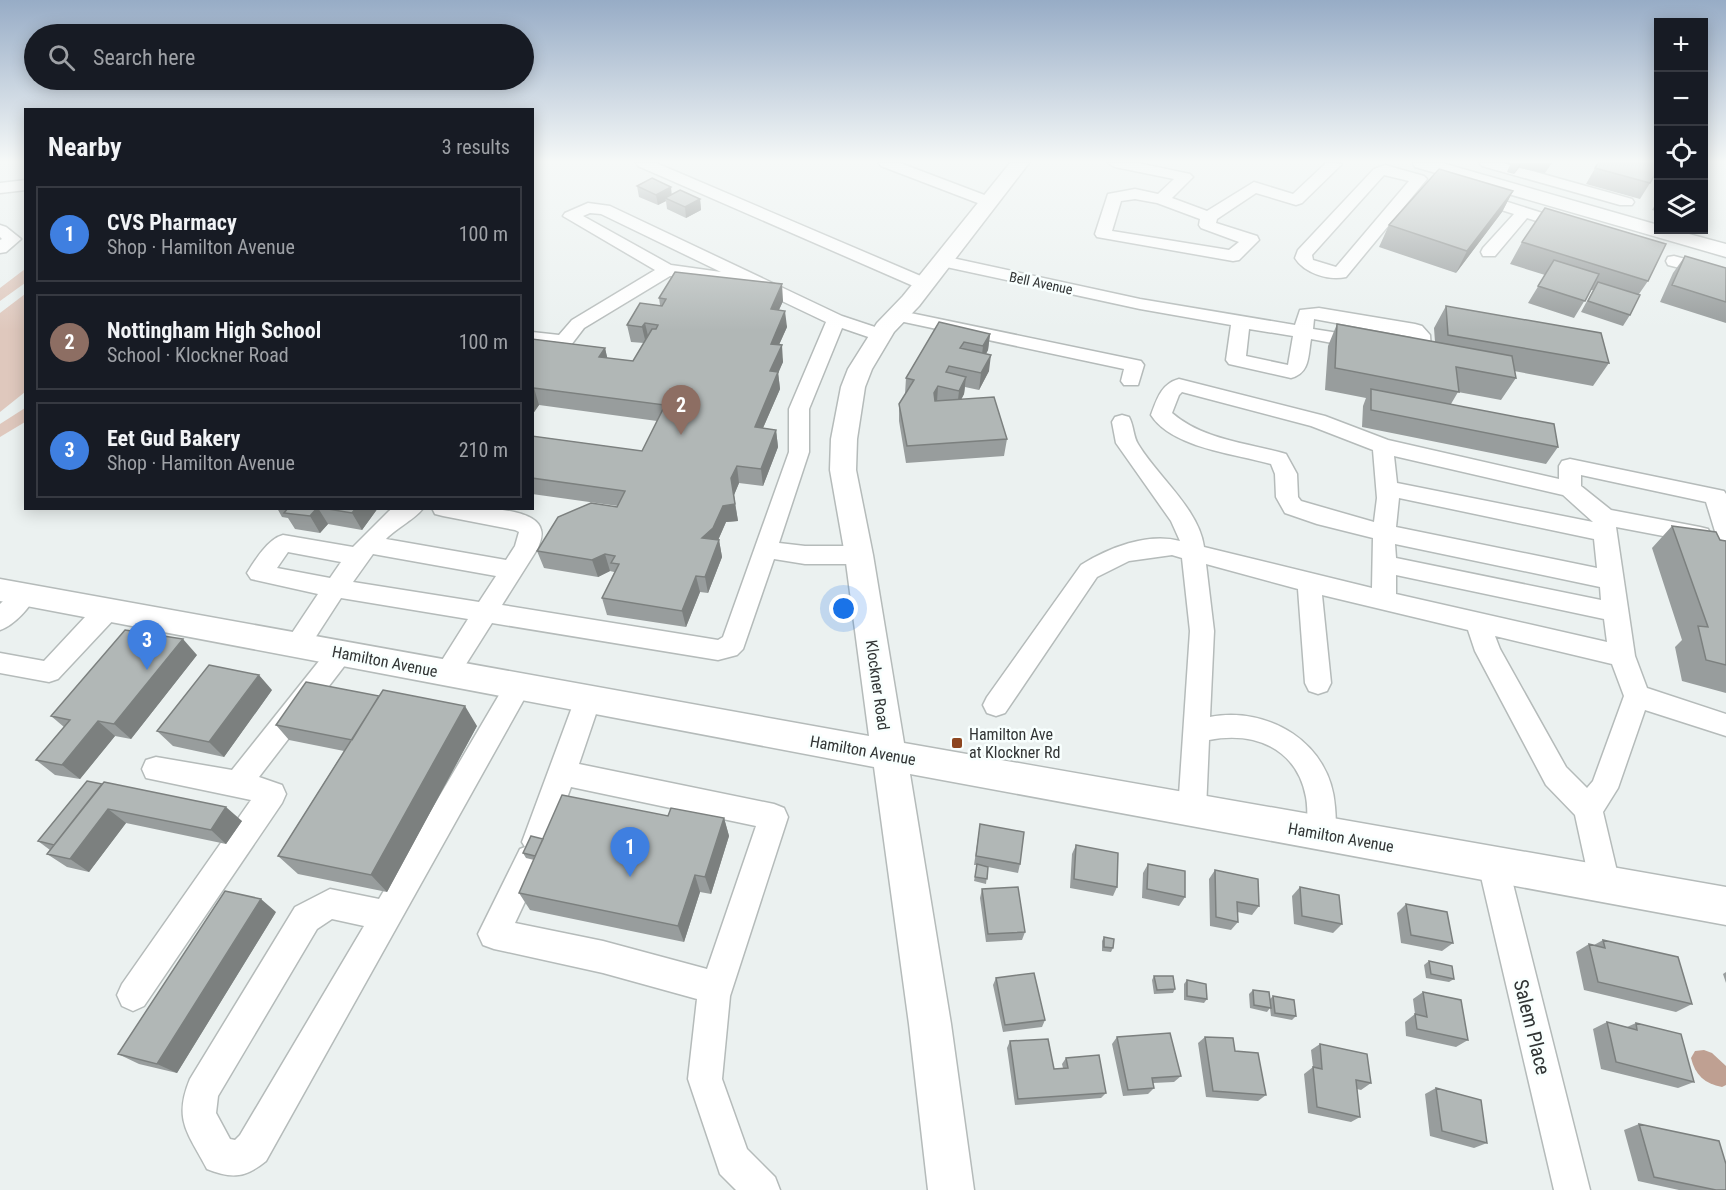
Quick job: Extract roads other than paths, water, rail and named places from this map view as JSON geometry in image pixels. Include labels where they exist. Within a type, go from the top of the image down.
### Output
[{"type":"main road","name":"Klockner Road","points":[[951,1190],[930,1024],[859,555],[843,470],[844,439],[853,387],[860,369],[880,335],[911,301],[975,219]]},
{"type":"main road","points":[[1629,219],[1654,230]]},
{"type":"main road","points":[[1667,234],[1726,251]]},
{"type":"main road","name":"Hamilton Avenue","points":[[13,592],[889,755],[1726,906]]},
{"type":"street","points":[[575,219],[667,270],[757,281]]},
{"type":"street","points":[[624,219],[836,320],[880,335]]},
{"type":"street","points":[[772,219],[924,284]]},
{"type":"street","points":[[1108,219],[1103,234],[1233,256],[1251,240],[1207,225],[1209,219]]},
{"type":"street","points":[[1336,219],[1304,254],[1303,258],[1307,264],[1340,273],[1387,219]]},
{"type":"street","points":[[1490,252],[1518,219]]},
{"type":"street","points":[[1544,219],[1586,232]]},
{"type":"street","points":[[1647,248],[1655,234]]},
{"type":"street","name":"Bell Avenue","points":[[943,261],[1140,304],[1415,352],[1422,351],[1421,335],[1415,330],[1319,313],[1306,314],[1304,332]]},
{"type":"street","points":[[1674,261],[1726,275]]},
{"type":"street","points":[[534,338],[564,341],[578,324],[667,270]]},
{"type":"street","points":[[896,315],[1134,365],[1131,381]]},
{"type":"street","points":[[512,570],[283,543],[259,573],[336,588],[718,650],[728,648],[734,642],[799,452],[799,409],[836,320]]},
{"type":"street","points":[[1240,322],[1236,360],[1291,372],[1297,368],[1304,332]]},
{"type":"street","points":[[1588,809],[1605,788],[1637,696],[1622,656],[1604,525],[1570,489],[1383,446],[1318,421],[1179,385],[1170,392],[1161,415],[1171,426],[1194,436],[1279,459],[1286,474],[1287,497],[1293,507],[1317,516],[1384,533],[1611,580]]},
{"type":"street","points":[[1122,422],[1126,443],[1181,518],[1191,538],[1194,554],[1202,631],[1192,810]]},
{"type":"street","points":[[1383,446],[1388,498],[1384,533],[1384,600]]},
{"type":"street","points":[[1570,489],[1570,466],[1716,496],[1726,535]]},
{"type":"street","points":[[1386,488],[1604,525],[1726,540]]},
{"type":"street","points":[[297,645],[336,588],[385,525],[409,510]]},
{"type":"street","points":[[447,673],[526,548],[530,538],[530,529],[523,524],[454,510]]},
{"type":"street","points":[[996,705],[1089,571],[1107,558],[1130,550],[1172,547],[1309,583],[1622,656]]},
{"type":"street","points":[[766,549],[805,555],[859,555]]},
{"type":"street","points":[[1384,564],[1616,612]]},
{"type":"street","points":[[1309,583],[1318,684]]},
{"type":"street","points":[[0,620],[13,592]]},
{"type":"street","points":[[0,663],[49,672],[108,609]]},
{"type":"street","points":[[1478,622],[1488,651],[1556,776],[1588,809],[1605,884]]},
{"type":"street","points":[[238,783],[340,653]]},
{"type":"street","points":[[385,915],[330,904],[306,918],[202,1091],[198,1115],[220,1156],[241,1158],[253,1148],[518,686]]},
{"type":"street","points":[[1637,696],[1726,725]]},
{"type":"street","points":[[588,699],[533,850],[494,934],[603,957],[717,988]]},
{"type":"street","points":[[1196,731],[1241,725],[1256,727],[1275,734],[1300,753],[1313,774],[1320,797],[1322,833]]},
{"type":"street","points":[[134,995],[272,794],[238,783],[156,770]]},
{"type":"street","points":[[561,773],[774,817],[717,988],[705,1079],[733,1161],[762,1190]]},
{"type":"street","name":"Salem Place","points":[[1493,864],[1572,1190]]},
{"type":"place","name":"Nottingham High School","points":[[681,435]]},
{"type":"place","name":"Eet Gud Bakery","points":[[147,670]]},
{"type":"place","name":"Hamilton Ave at Klockner Rd","points":[[957,743]]},
{"type":"place","name":"CVS Pharmacy","points":[[630,877]]}]
